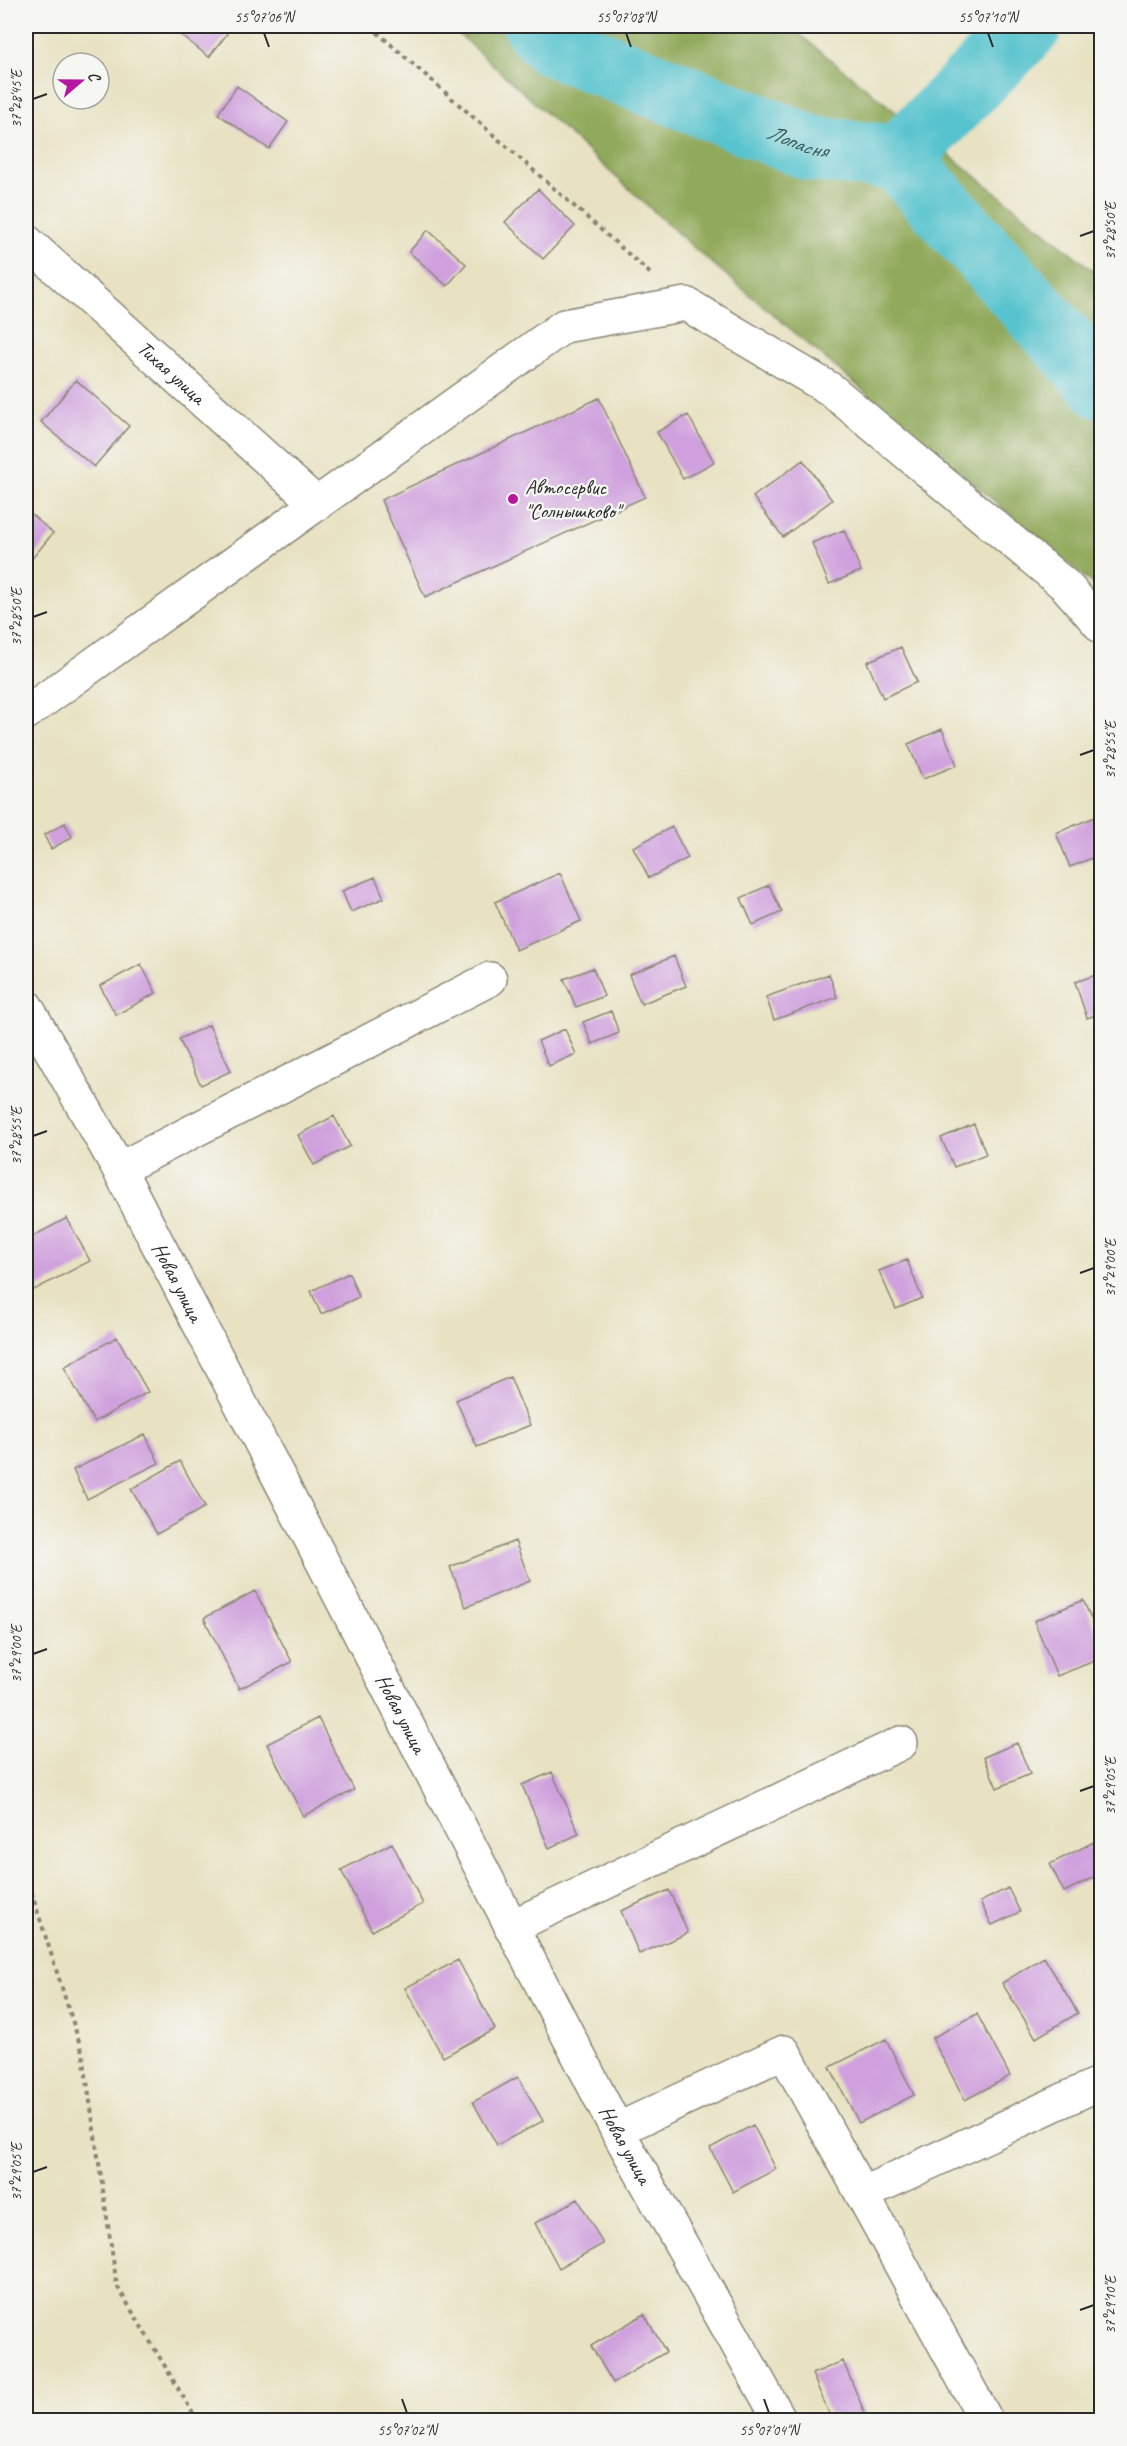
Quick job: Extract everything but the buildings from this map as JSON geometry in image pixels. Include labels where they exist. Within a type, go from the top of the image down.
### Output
[{"type":"street","name":"Тихая улица","points":[[26,241],[318,504]]},
{"type":"street","points":[[26,713],[564,326],[686,304],[830,389],[1066,586],[1101,627]]},
{"type":"street","points":[[119,1169],[490,979]]},
{"type":"street","name":"Новая улица","points":[[26,1006],[119,1169],[617,2130],[780,2421]]},
{"type":"street","points":[[511,1927],[901,1743]]},
{"type":"street","points":[[617,2130],[784,2052],[986,2421]]},
{"type":"street","points":[[862,2194],[1101,2082]]},
{"type":"path","points":[[370,26],[686,304]]},
{"type":"path","points":[[26,1875],[83,2054],[117,2286],[197,2421]]},
{"type":"green space","points":[[450,26],[789,26],[1101,277],[1101,591],[693,247]]},
{"type":"waterway","name":"Лопасня","points":[[536,26],[553,44],[813,149],[898,158],[1029,26]]},
{"type":"waterway","points":[[898,158],[1102,386]]},
{"type":"place","name":"Автосервис \"Солнышково\"","points":[[513,499]]}]
